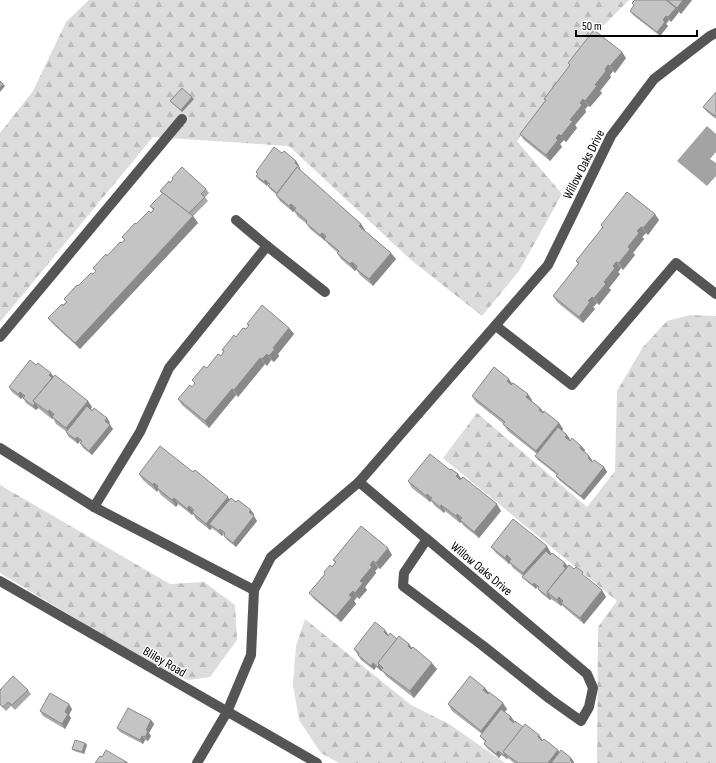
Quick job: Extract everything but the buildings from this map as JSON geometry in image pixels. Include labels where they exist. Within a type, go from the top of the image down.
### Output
[{"type":"street","name":"Willow Oaks Drive","points":[[197,763],[227,712],[251,655],[254,590],[271,557],[359,482],[548,265],[611,136],[654,79],[716,33]]},
{"type":"street","points":[[0,337],[182,119]]},
{"type":"street","points":[[236,220],[324,292]]},
{"type":"street","points":[[94,508],[140,432],[169,368],[267,246]]},
{"type":"street","points":[[496,326],[572,385],[676,263],[716,294]]},
{"type":"street","points":[[0,448],[94,508],[254,590]]},
{"type":"street","name":"Willow Oaks Drive","points":[[359,482],[427,539],[588,674],[594,688],[589,707],[581,721],[550,699],[482,645],[403,586],[404,573],[427,539]]},
{"type":"street","name":"Bliley Road","points":[[0,581],[317,763]]},
{"type":"green space","points":[[89,0],[629,0],[597,32],[517,141],[562,194],[519,271],[482,316],[411,260],[289,146],[153,137],[0,322],[0,133],[33,91],[66,22]]},
{"type":"green space","points":[[690,315],[716,316],[716,763],[597,763],[598,627],[617,601],[443,458],[477,413],[587,507],[615,471],[617,391],[643,347],[667,321]]},
{"type":"green space","points":[[0,485],[170,584],[204,582],[235,605],[237,640],[210,677],[188,680],[165,672],[0,573]]},
{"type":"green space","points":[[305,619],[411,705],[449,724],[505,763],[339,763],[321,753],[299,720],[293,684],[296,646]]},
{"type":"shaded area","points":[[707,126],[716,134],[716,152],[710,159],[716,163],[716,176],[707,186],[677,161]]}]
